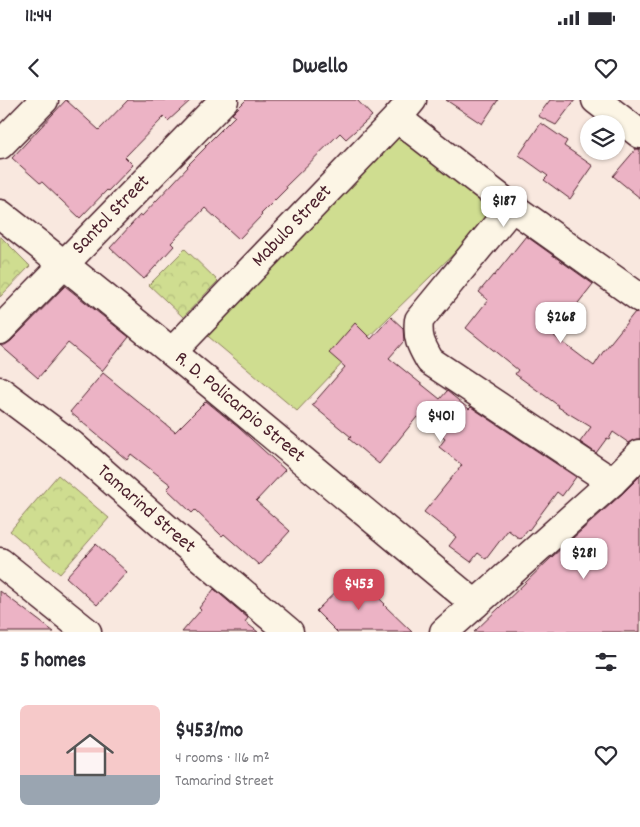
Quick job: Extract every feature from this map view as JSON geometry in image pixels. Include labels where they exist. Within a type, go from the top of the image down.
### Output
[{"type":"street","points":[[0,145],[44,100]]},
{"type":"street","name":"Santol Street","points":[[0,330],[224,100]]},
{"type":"street","points":[[596,100],[640,134]]},
{"type":"street","points":[[404,109],[512,208],[640,298]]},
{"type":"street","name":"Mabulo Street","points":[[172,352],[404,109]]},
{"type":"street","points":[[512,208],[419,320],[418,332],[422,347],[430,361],[612,482]]},
{"type":"street","name":"R. D. Policarpio Street","points":[[0,214],[172,352],[475,604]]},
{"type":"street","name":"Tamarind Street","points":[[0,391],[72,445],[289,632]]},
{"type":"street","points":[[444,632],[612,482],[640,454]]},
{"type":"street","points":[[0,562],[87,632]]},
{"type":"green space","points":[[409,115],[515,194],[351,354],[297,411],[203,332]]},
{"type":"green space","points":[[0,236],[30,266],[0,297]]},
{"type":"green space","points":[[185,249],[218,281],[183,317],[149,285]]},
{"type":"green space","points":[[58,475],[109,518],[60,574],[10,531]]},
{"type":"building","points":[[66,100],[99,130],[128,100],[191,100],[168,121],[164,117],[125,157],[133,165],[80,218],[42,182],[40,183],[12,158]]},
{"type":"building","points":[[246,100],[357,100],[372,116],[346,139],[340,133],[286,186],[287,188],[239,239],[205,208],[171,243],[174,246],[144,279],[110,248],[235,116],[232,114]]},
{"type":"building","points":[[446,100],[498,100],[482,124]]},
{"type":"building","points":[[550,100],[575,100],[556,125],[538,116]]},
{"type":"building","points":[[541,123],[567,141],[564,146],[580,157],[580,160],[584,160],[593,166],[570,199],[544,180],[548,176],[519,155]]},
{"type":"building","points":[[636,149],[640,149],[640,198],[613,176]]},
{"type":"building","points":[[526,236],[593,284],[553,335],[594,366],[635,312],[640,313],[640,439],[629,443],[613,432],[596,453],[580,442],[591,427],[558,407],[515,374],[518,370],[466,328],[488,300],[479,292]]},
{"type":"building","points":[[65,286],[129,337],[102,371],[68,343],[38,378],[0,345],[5,345],[11,341]]},
{"type":"building","points":[[391,317],[403,328],[404,341],[389,358],[440,399],[447,391],[469,409],[471,407],[576,477],[562,496],[557,492],[529,530],[520,539],[508,530],[486,559],[478,553],[471,562],[449,546],[456,537],[424,512],[462,465],[439,447],[445,439],[417,417],[379,464],[349,439],[351,437],[312,405],[345,367],[329,353],[355,323],[371,339]]},
{"type":"building","points":[[103,373],[175,432],[206,401],[285,470],[256,501],[290,531],[259,565],[224,534],[222,536],[195,510],[192,513],[167,489],[171,485],[131,454],[127,460],[70,412]]},
{"type":"building","points":[[640,476],[640,632],[474,632],[553,556]]},
{"type":"building","points":[[96,544],[127,572],[97,605],[66,577]]},
{"type":"building","points":[[354,574],[412,632],[337,632],[316,611]]},
{"type":"building","points":[[214,589],[248,618],[245,622],[258,632],[182,632],[201,610],[199,608]]},
{"type":"building","points":[[0,591],[54,632],[0,632]]}]
